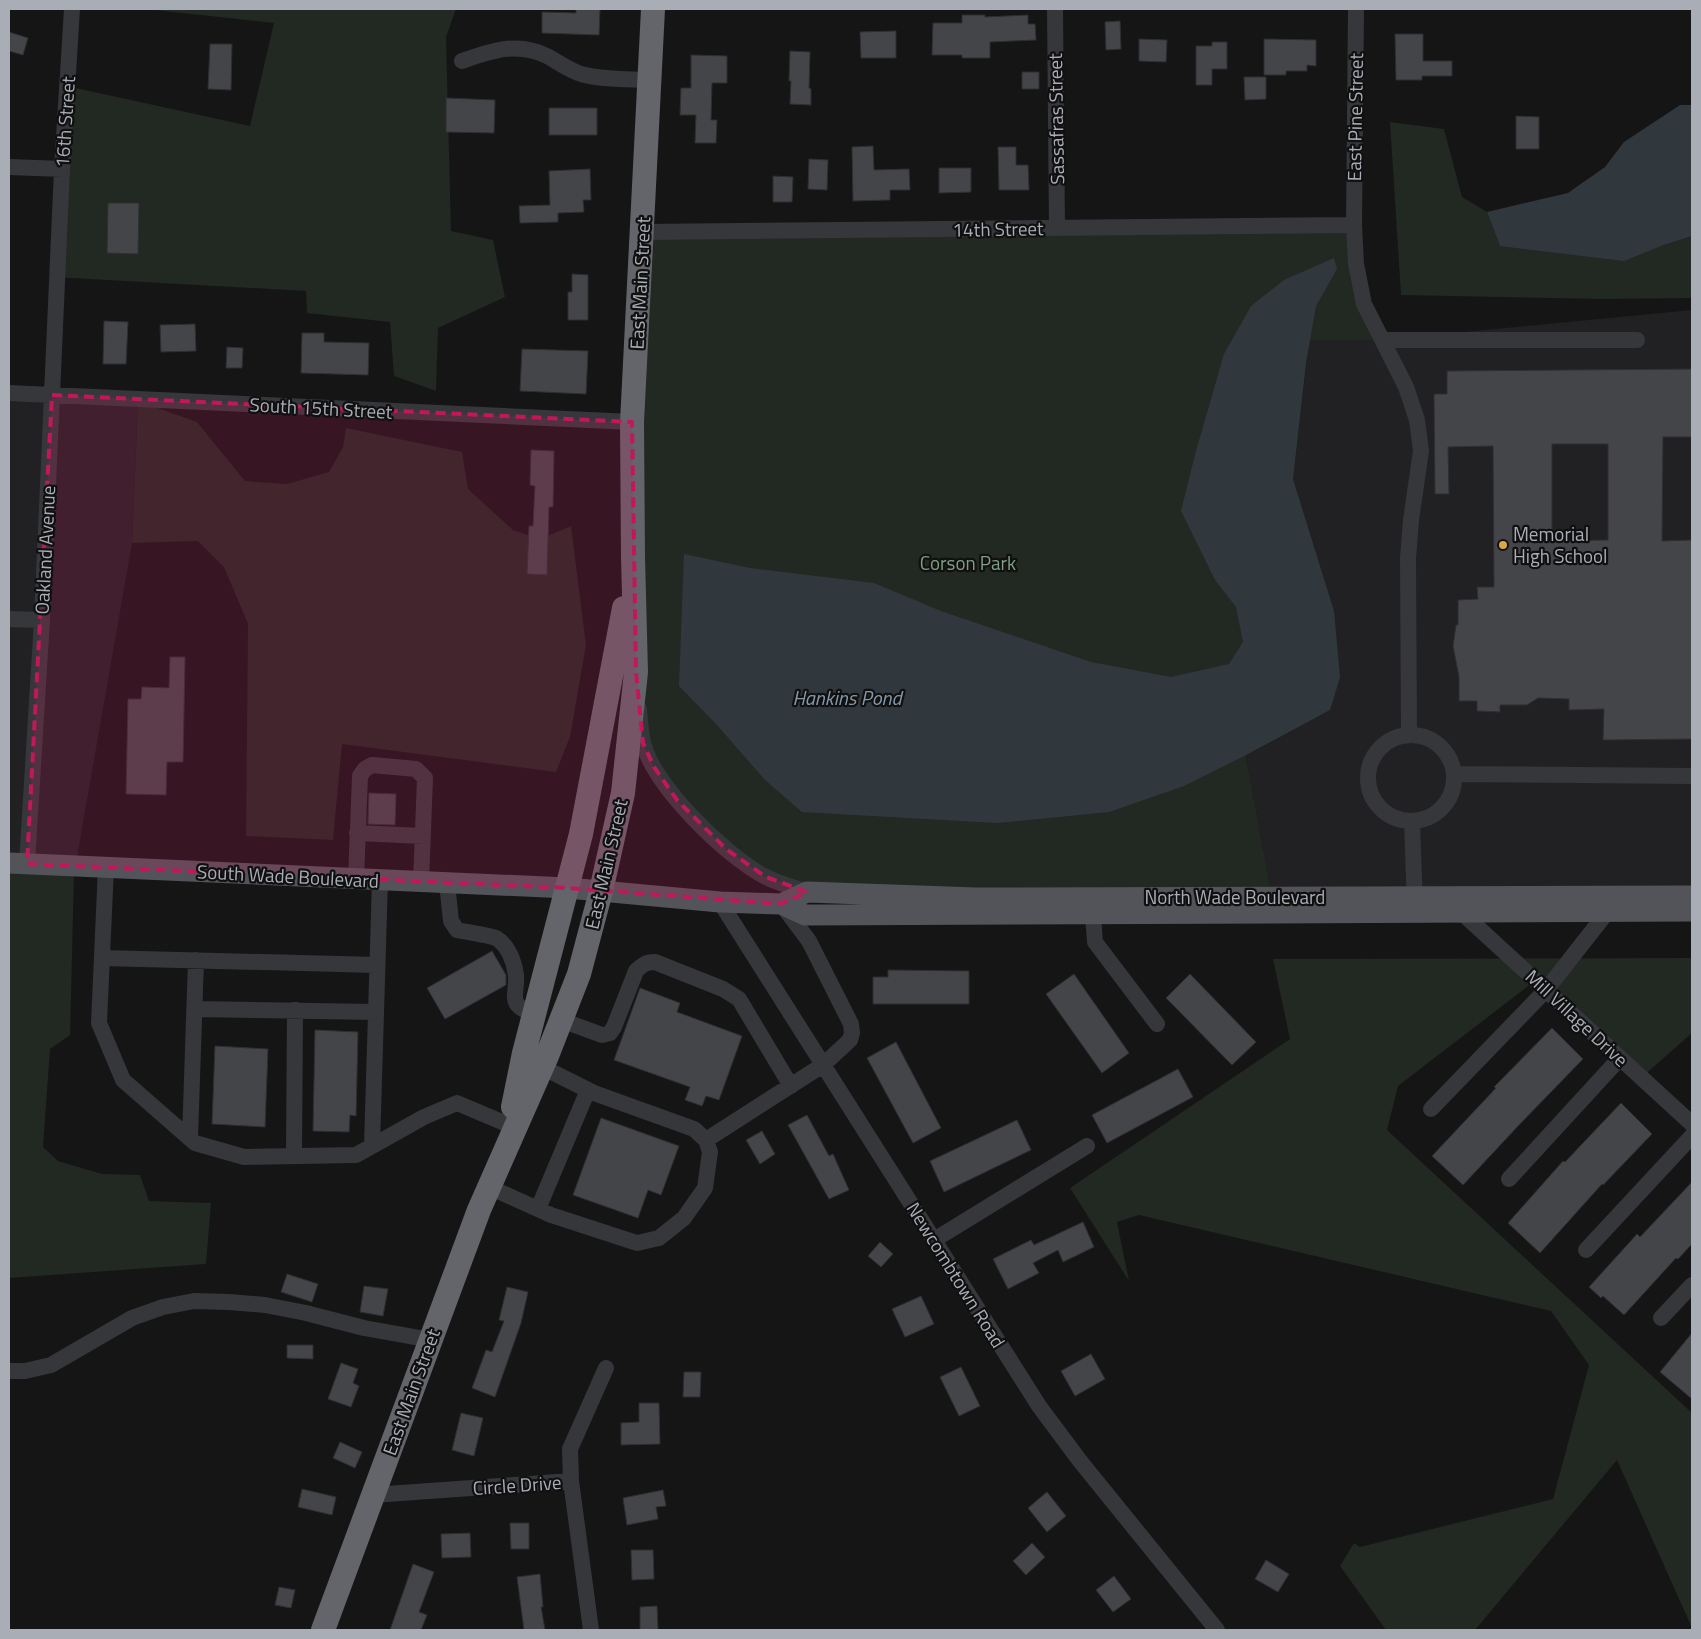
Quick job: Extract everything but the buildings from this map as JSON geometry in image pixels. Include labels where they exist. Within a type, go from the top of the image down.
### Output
[{"type":"highway","name":"East Main Street","points":[[323,1630],[455,1271],[503,1154],[542,1067],[579,974],[624,793],[636,672],[632,422],[653,9]]},
{"type":"highway","name":"East Main Street","points":[[503,1154],[524,1053],[568,888],[596,758],[633,557]]},
{"type":"main road","name":"South Wade Boulevard","points":[[18,863],[568,888]]},
{"type":"main road","name":"North Wade Boulevard","points":[[568,888],[720,902],[781,904],[805,914],[1092,906],[1415,904],[1692,896]]},
{"type":"main road","name":"North Wade Boulevard","points":[[781,904],[807,892],[976,898],[1092,906]]},
{"type":"main road","name":"North Wade Boulevard","points":[[1415,904],[1461,912],[1692,911]]},
{"type":"street","name":"16th Street","points":[[59,236],[72,9]]},
{"type":"street","name":"Sassafras Street","points":[[1055,9],[1058,228]]},
{"type":"street","name":"East Pine Street","points":[[1356,9],[1354,225],[1356,264],[1364,304],[1406,386],[1417,420],[1422,451],[1411,520],[1408,558],[1409,735]]},
{"type":"street","points":[[462,61],[498,49],[517,48],[546,55],[579,73],[592,76],[649,80]]},
{"type":"street","points":[[9,167],[62,169]]},
{"type":"street","name":"14th Street","points":[[643,232],[1354,225]]},
{"type":"street","name":"Oakland Avenue","points":[[18,863],[42,620],[59,236]]},
{"type":"street","points":[[1383,340],[1637,340]]},
{"type":"street","name":"South 15th Street","points":[[9,393],[632,422]]},
{"type":"street","points":[[9,620],[42,620]]},
{"type":"street","points":[[636,672],[644,744],[654,767],[677,800],[726,849],[744,864],[766,877],[807,892]]},
{"type":"street","points":[[1409,735],[1422,736],[1444,750],[1451,761],[1454,774],[1453,789],[1448,802],[1438,812],[1426,819],[1412,822],[1397,820],[1384,812],[1374,801],[1369,787],[1368,772],[1373,758],[1382,746],[1395,738],[1409,735]]},
{"type":"street","points":[[356,879],[360,776],[365,769],[372,765],[408,767],[416,769],[425,778],[421,882]]},
{"type":"street","points":[[1454,774],[1692,776]]},
{"type":"street","points":[[1412,822],[1415,904]]},
{"type":"street","points":[[357,833],[423,836]]},
{"type":"street","points":[[106,868],[99,1023],[123,1080],[195,1143],[244,1157],[356,1155],[424,1117],[456,1103],[509,1125]]},
{"type":"street","points":[[372,1146],[380,880]]},
{"type":"street","points":[[447,883],[452,921],[457,930],[494,937],[503,944],[511,957],[516,976],[514,995],[517,1004],[524,1010],[535,1014]]},
{"type":"street","name":"Newcombtown Road","points":[[720,902],[1039,1406],[1080,1461],[1217,1630]]},
{"type":"street","points":[[706,1140],[823,1065],[850,1040],[852,1033],[851,1024],[809,941],[781,904]]},
{"type":"street","points":[[1092,906],[1095,942],[1157,1024]]},
{"type":"street","name":"Mill Village Drive","points":[[1461,912],[1692,1124]]},
{"type":"street","points":[[1431,1109],[1546,990],[1608,912]]},
{"type":"street","points":[[102,958],[377,964]]},
{"type":"street","points":[[190,1138],[196,960]]},
{"type":"street","points":[[561,1020],[602,1035],[610,1033],[636,971],[648,962],[654,962],[722,989],[739,999],[791,1086]]},
{"type":"street","points":[[195,1008],[376,1012]]},
{"type":"street","points":[[294,1156],[295,1010]]},
{"type":"street","points":[[1509,1179],[1620,1058]]},
{"type":"street","points":[[489,1187],[538,1209],[637,1243],[659,1238],[684,1218],[705,1188],[710,1152],[706,1140],[694,1129],[588,1090],[542,1067]]},
{"type":"street","points":[[538,1209],[588,1090]]},
{"type":"street","points":[[1586,1250],[1692,1136]]},
{"type":"street","points":[[934,1240],[1087,1146]]},
{"type":"street","points":[[1661,1318],[1692,1285]]},
{"type":"street","points":[[9,1371],[51,1365],[132,1318],[164,1307],[194,1301],[265,1305],[306,1313],[358,1327],[431,1340]]},
{"type":"street","points":[[571,1481],[570,1449],[606,1368]]},
{"type":"street","name":"Circle Drive","points":[[373,1495],[571,1481],[591,1630]]},
{"type":"highlighted area","points":[[52,395],[632,422],[636,672],[643,743],[654,767],[677,800],[726,849],[766,877],[807,892],[781,904],[568,888],[27,864]]},
{"type":"shaded area","name":"Memorial High School","points":[[1692,310],[1692,896],[1272,897],[1246,756],[1330,710],[1334,611],[1293,479],[1309,340],[1383,340]]},
{"type":"shaded area","points":[[9,394],[138,401],[132,543],[74,874],[9,871]]},
{"type":"green space","points":[[146,9],[456,9],[446,37],[451,231],[493,240],[505,297],[438,328],[436,391],[394,376],[390,322],[307,313],[306,291],[53,277],[62,85],[250,126],[274,23]]},
{"type":"green space","points":[[1390,122],[1444,129],[1462,197],[1487,212],[1500,246],[1661,246],[1692,236],[1692,298],[1603,299],[1401,295]]},
{"type":"green space","name":"Corson Park","points":[[1354,225],[1356,264],[1383,340],[1309,340],[1293,479],[1334,611],[1340,677],[1330,710],[1246,756],[1272,897],[807,892],[766,877],[677,800],[643,743],[643,232]]},
{"type":"green space","points":[[138,401],[197,422],[245,481],[287,484],[329,472],[343,447],[346,428],[462,452],[468,489],[513,530],[540,539],[571,526],[586,645],[570,737],[556,772],[342,744],[333,840],[246,836],[248,624],[224,567],[198,541],[132,543]]},
{"type":"green space","points":[[9,871],[74,874],[70,1035],[50,1049],[43,1147],[58,1161],[102,1174],[140,1175],[149,1201],[211,1203],[206,1264],[9,1278]]},
{"type":"green space","points":[[1692,958],[1692,1033],[1641,1078],[1536,980],[1398,1086],[1387,1130],[1692,1413],[1692,1628],[1617,1460],[1475,1630],[1386,1630],[1340,1566],[1354,1543],[1360,1547],[1553,1499],[1589,1365],[1551,1311],[1139,1215],[1117,1222],[1129,1281],[1070,1188],[1290,1039],[1273,959]]},
{"type":"water","points":[[1680,105],[1692,105],[1692,236],[1624,261],[1500,246],[1487,212],[1568,193],[1605,167],[1624,142]]},
{"type":"water","name":"Hankins Pond","points":[[1334,258],[1337,269],[1316,306],[1306,363],[1293,479],[1334,611],[1340,677],[1330,710],[1184,786],[1109,812],[997,823],[802,812],[765,780],[716,724],[679,686],[684,554],[750,568],[874,583],[941,611],[1091,662],[1171,677],[1229,664],[1243,642],[1236,607],[1215,580],[1181,511],[1196,451],[1224,354],[1251,306],[1284,280]]},
{"type":"place","name":"Memorial High School","points":[[1503,545]]}]
